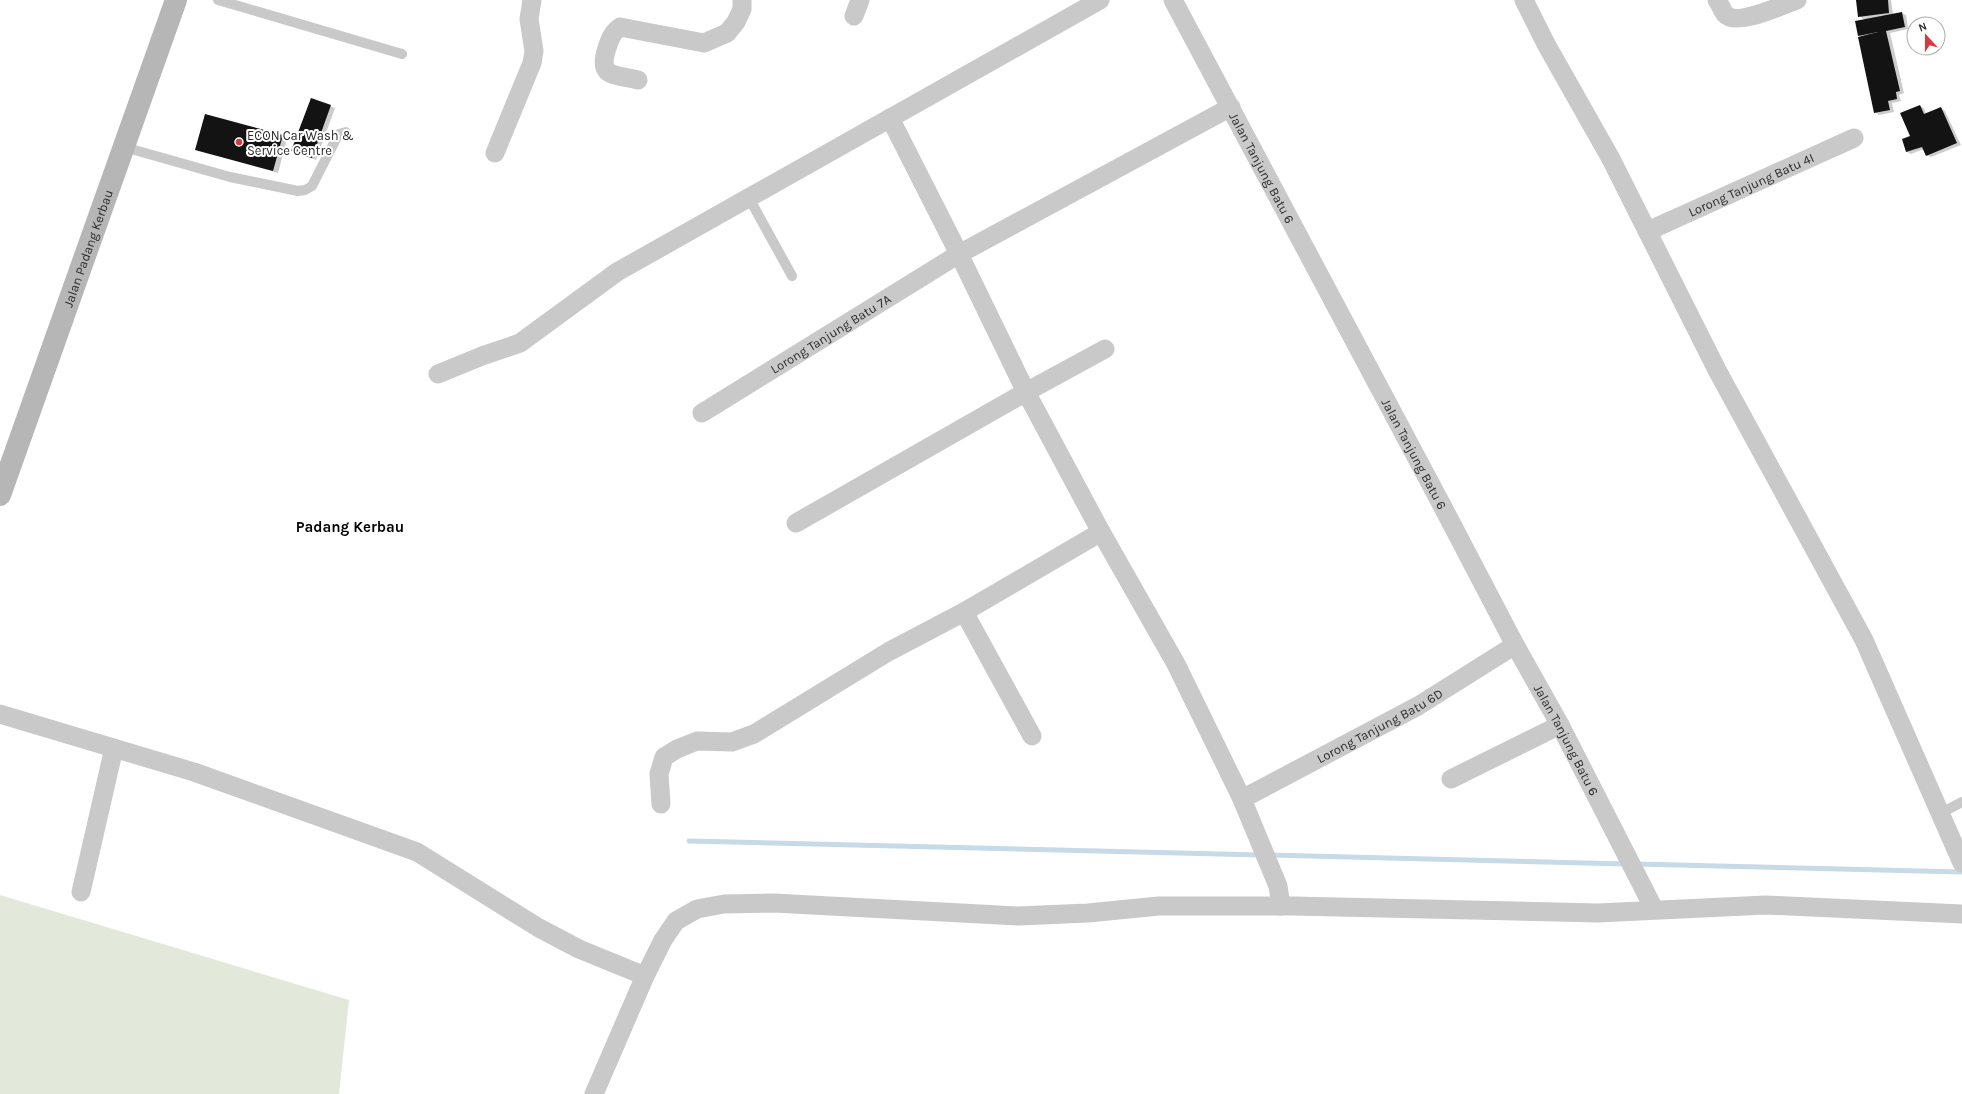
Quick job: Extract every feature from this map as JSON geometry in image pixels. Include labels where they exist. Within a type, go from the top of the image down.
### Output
[{"type":"street","name":"Jalan Padang Kerbau","points":[[0,496],[176,0]]},
{"type":"street","points":[[495,153],[532,63],[534,51],[528,19],[532,0]]},
{"type":"street","points":[[638,80],[610,73],[604,68],[602,61],[612,33],[620,28],[626,28],[704,43],[727,33],[736,22],[742,9],[742,0]]},
{"type":"street","points":[[438,374],[482,356],[520,343],[617,272],[1100,0]]},
{"type":"street","name":"Jalan Tanjung Batu 6","points":[[1173,0],[1450,519],[1514,645],[1560,725],[1654,909]]},
{"type":"street","points":[[1524,0],[1546,44],[1611,159],[1717,370],[1864,640],[1962,862]]},
{"type":"street","points":[[1717,0],[1725,15],[1733,19],[1743,18],[1797,0]]},
{"type":"street","name":"Lorong Tanjung Batu 7A","points":[[702,413],[959,254],[1231,107]]},
{"type":"street","points":[[890,118],[959,254],[1026,392],[1176,664],[1242,799],[1278,886],[1281,906]]},
{"type":"street","name":"Lorong Tanjung Batu 4I","points":[[1648,231],[1854,138]]},
{"type":"street","points":[[796,523],[1026,392],[1105,349]]},
{"type":"street","points":[[661,804],[659,774],[664,757],[677,749],[697,741],[732,742],[754,734],[888,652],[964,612],[1102,532]]},
{"type":"street","points":[[964,612],[1032,736]]},
{"type":"street","name":"Lorong Tanjung Batu 6D","points":[[1242,799],[1418,706],[1514,645]]},
{"type":"street","points":[[0,714],[194,772],[417,852],[559,939],[579,949],[645,976]]},
{"type":"street","points":[[1451,779],[1560,725]]},
{"type":"street","points":[[81,892],[114,748]]},
{"type":"street","points":[[594,1094],[645,976],[663,940],[676,921],[697,909],[724,904],[774,903],[1018,916],[1088,913],[1159,906],[1281,906],[1598,913],[1654,909],[1766,905],[1962,914]]},
{"type":"lane","points":[[218,0],[402,54]]},
{"type":"lane","points":[[124,147],[230,177],[298,191],[305,190],[312,186],[339,134],[346,132]]},
{"type":"lane","points":[[749,198],[792,276]]},
{"type":"lane","points":[[1943,819],[1962,802]]},
{"type":"green space","points":[[0,895],[349,1000],[339,1094],[0,1094]]},
{"type":"building","points":[[1856,0],[1888,0],[1889,13],[1858,17]]},
{"type":"building","points":[[1902,12],[1905,27],[1886,31],[1900,91],[1896,92],[1897,99],[1888,101],[1890,110],[1874,113],[1858,37],[1878,32],[1858,36],[1855,21]]},
{"type":"building","points":[[311,98],[331,105],[312,158],[291,151]]},
{"type":"building","points":[[1920,105],[1924,114],[1941,107],[1957,143],[1926,156],[1922,147],[1906,152],[1902,139],[1910,136],[1900,113]]},
{"type":"building","name":"ECON Car Wash & Service Centre","points":[[205,114],[283,135],[273,171],[195,150]]},
{"type":"waterway","points":[[689,841],[1260,855]]},
{"type":"waterway","points":[[1270,855],[1626,864]]},
{"type":"waterway","points":[[1636,864],[1962,872]]},
{"type":"place","name":"ECON Car Wash & Service Centre","points":[[239,142]]},
{"type":"district","name":"Padang Kerbau","points":[[350,527]]}]
